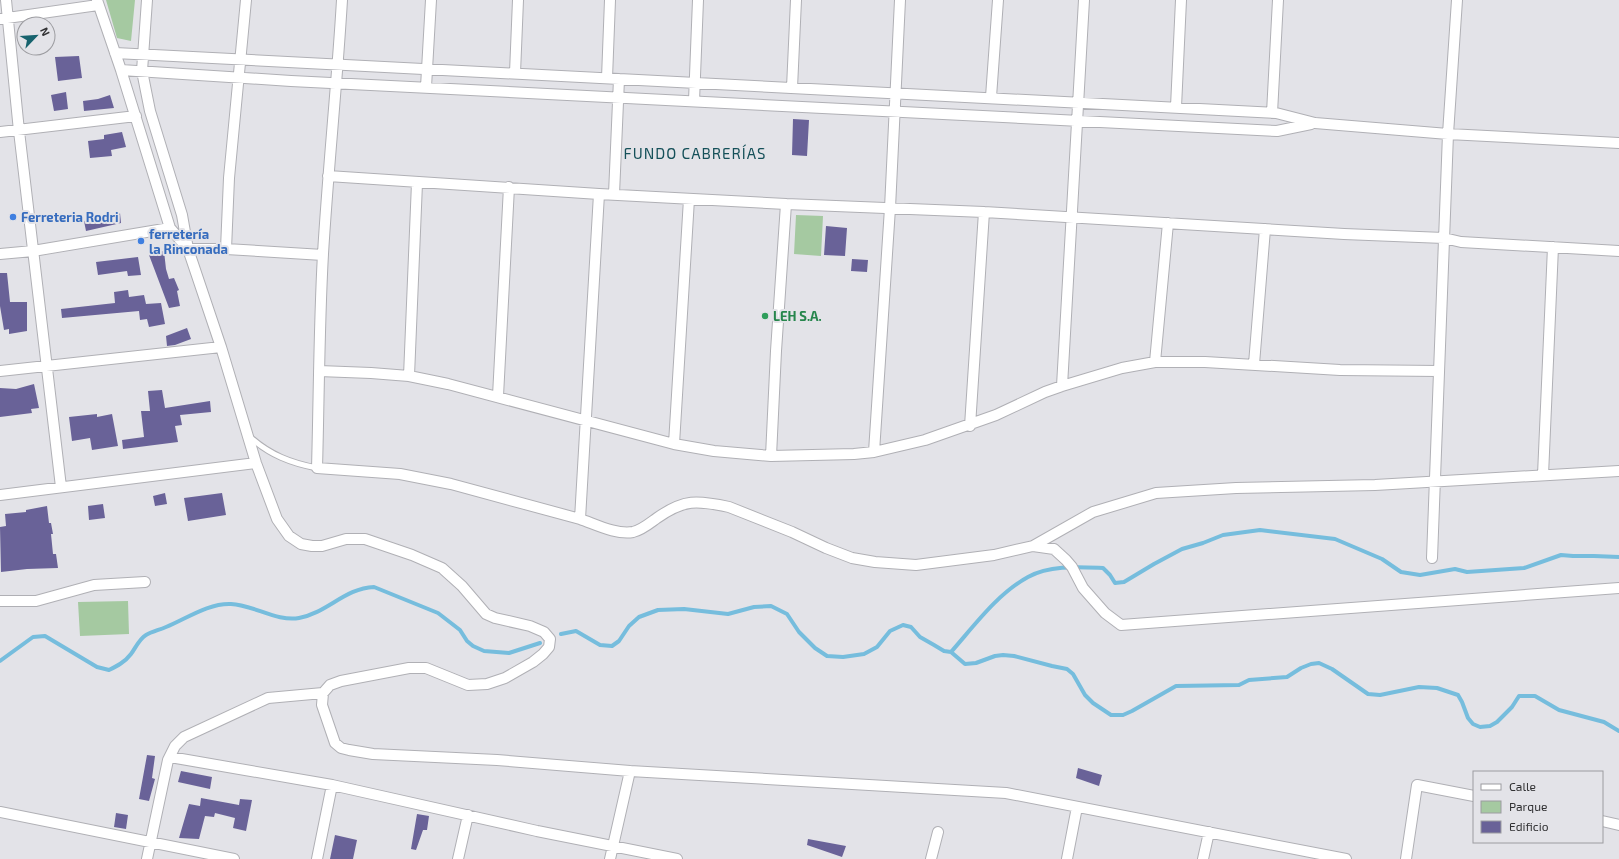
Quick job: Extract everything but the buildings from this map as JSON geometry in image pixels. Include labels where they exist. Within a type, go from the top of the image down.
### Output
[{"type":"street","points":[[6,0],[4,19],[19,130],[61,487]]},
{"type":"street","points":[[147,0],[142,71],[150,111],[182,215],[188,249],[222,347],[256,463],[277,519],[289,536],[301,544],[322,546],[346,539],[365,539],[412,555],[442,568],[462,586],[486,614],[495,618],[530,626],[544,632],[550,639],[549,647],[533,662],[505,678],[487,684],[468,685],[426,668],[410,668],[341,680],[330,685],[323,693],[322,705],[335,743],[341,748],[372,754],[497,760],[630,772],[1006,793],[1346,859]]},
{"type":"street","points":[[226,249],[229,178],[246,0]]},
{"type":"street","points":[[342,0],[323,255],[317,468],[400,474],[443,482],[580,519],[612,530],[626,532],[634,532],[672,507],[684,503],[710,503],[729,507],[852,558],[916,565],[994,555],[1033,546],[1093,512],[1156,493],[1236,488],[1375,485],[1619,471]]},
{"type":"street","points":[[426,87],[430,0]]},
{"type":"street","points":[[515,73],[518,0]]},
{"type":"street","points":[[607,78],[610,0]]},
{"type":"street","points":[[694,101],[698,0]]},
{"type":"street","points":[[792,88],[796,0]]},
{"type":"street","points":[[874,452],[890,208],[900,0]]},
{"type":"street","points":[[991,97],[998,0]]},
{"type":"street","points":[[1062,386],[1070,217],[1084,0]]},
{"type":"street","points":[[1176,107],[1181,0]]},
{"type":"street","points":[[1272,113],[1278,0]]},
{"type":"street","points":[[1432,558],[1448,134],[1457,0]]},
{"type":"street","points":[[4,19],[97,2],[136,116],[170,228],[188,249],[226,249],[323,255]]},
{"type":"street","points":[[115,53],[1176,107],[1272,113],[1315,123],[1448,134],[1619,143]]},
{"type":"street","points":[[121,70],[337,83],[618,96],[895,112],[1277,131],[1315,123]]},
{"type":"street","points":[[614,194],[618,79]]},
{"type":"street","points":[[0,132],[136,116]]},
{"type":"street","points":[[328,176],[417,183],[509,187],[689,199],[984,212],[1444,238],[1461,242],[1619,251]]},
{"type":"street","points":[[409,376],[417,183]]},
{"type":"street","points":[[498,396],[509,187]]},
{"type":"street","points":[[580,519],[600,194]]},
{"type":"street","points":[[674,444],[689,199]]},
{"type":"street","points":[[771,456],[786,204]]},
{"type":"street","points":[[970,426],[984,212]]},
{"type":"street","points":[[1155,362],[1168,223]]},
{"type":"street","points":[[0,254],[33,251],[170,228]]},
{"type":"street","points":[[1254,364],[1264,229]]},
{"type":"street","points":[[1542,475],[1553,247]]},
{"type":"street","points":[[0,371],[222,347]]},
{"type":"street","points":[[319,371],[409,376],[498,396],[674,444],[738,454],[771,456],[854,454],[874,452],[925,440],[996,416],[1045,392],[1062,386],[1122,368],[1155,362],[1254,364],[1340,370],[1439,372]]},
{"type":"street","points":[[0,495],[256,463]]},
{"type":"street","points":[[1033,546],[1054,549],[1060,554],[1072,568],[1083,588],[1106,613],[1122,625],[1619,588]]},
{"type":"street","points":[[0,601],[36,601],[94,585],[145,582]]},
{"type":"street","points":[[147,859],[170,757],[175,746],[184,737],[268,698],[323,693]]},
{"type":"street","points":[[170,757],[332,785],[677,859]]},
{"type":"street","points":[[610,859],[630,772]]},
{"type":"street","points":[[317,859],[332,785]]},
{"type":"street","points":[[1406,859],[1417,785],[1473,796]]},
{"type":"street","points":[[1067,859],[1077,807]]},
{"type":"street","points":[[0,812],[234,859]]},
{"type":"street","points":[[458,859],[468,815]]},
{"type":"street","points":[[1603,821],[1619,825]]},
{"type":"street","points":[[931,859],[938,832]]},
{"type":"street","points":[[1203,859],[1209,832]]},
{"type":"lane","points":[[247,434],[264,449],[276,456],[296,464],[317,468]]},
{"type":"green space","points":[[106,0],[135,0],[131,41],[117,38]]},
{"type":"green space","points":[[796,215],[823,216],[821,256],[794,254]]},
{"type":"green space","points":[[128,601],[129,634],[80,636],[78,602]]},
{"type":"waterway","points":[[951,652],[996,601],[1017,584],[1037,573],[1045,570],[1064,568],[1103,568],[1115,583],[1124,582],[1182,549],[1223,535],[1260,530],[1335,539],[1382,559],[1401,572],[1420,575],[1455,569],[1467,572],[1524,568],[1561,555],[1619,557]]},
{"type":"waterway","points":[[0,661],[33,637],[45,636],[97,667],[109,670],[126,659],[141,639],[146,635],[214,606],[222,604],[240,605],[274,616],[291,619],[309,615],[354,592],[364,588],[374,587],[438,613],[460,630],[467,641],[473,646],[484,651],[509,653],[540,643]]},
{"type":"waterway","points":[[561,634],[576,631],[600,645],[612,646],[619,641],[629,626],[639,617],[658,610],[684,609],[728,614],[754,607],[771,606],[787,614],[799,632],[815,648],[827,656],[843,657],[864,654],[877,647],[890,631],[903,625],[911,627],[920,637],[944,651],[951,652],[965,664],[976,663],[995,656],[1003,655],[1014,656],[1067,669],[1073,674],[1085,695],[1093,703],[1111,715],[1123,715],[1132,711],[1176,686],[1239,685],[1249,680],[1287,677],[1301,668],[1319,663],[1332,669],[1368,694],[1380,695],[1419,687],[1437,688],[1458,695],[1468,718],[1473,724],[1480,727],[1490,726],[1497,722],[1512,707],[1519,696],[1535,696],[1559,710],[1604,722],[1619,731]]},
{"type":"place","name":"Ferreteria Rodri","points":[[13,217]]},
{"type":"place","name":"ferretería la Rinconada","points":[[141,241]]},
{"type":"place","name":"LEH S.A.","points":[[765,316]]},
{"type":"district","name":"FUNDO CABRERÍAS","points":[[695,154]]}]
